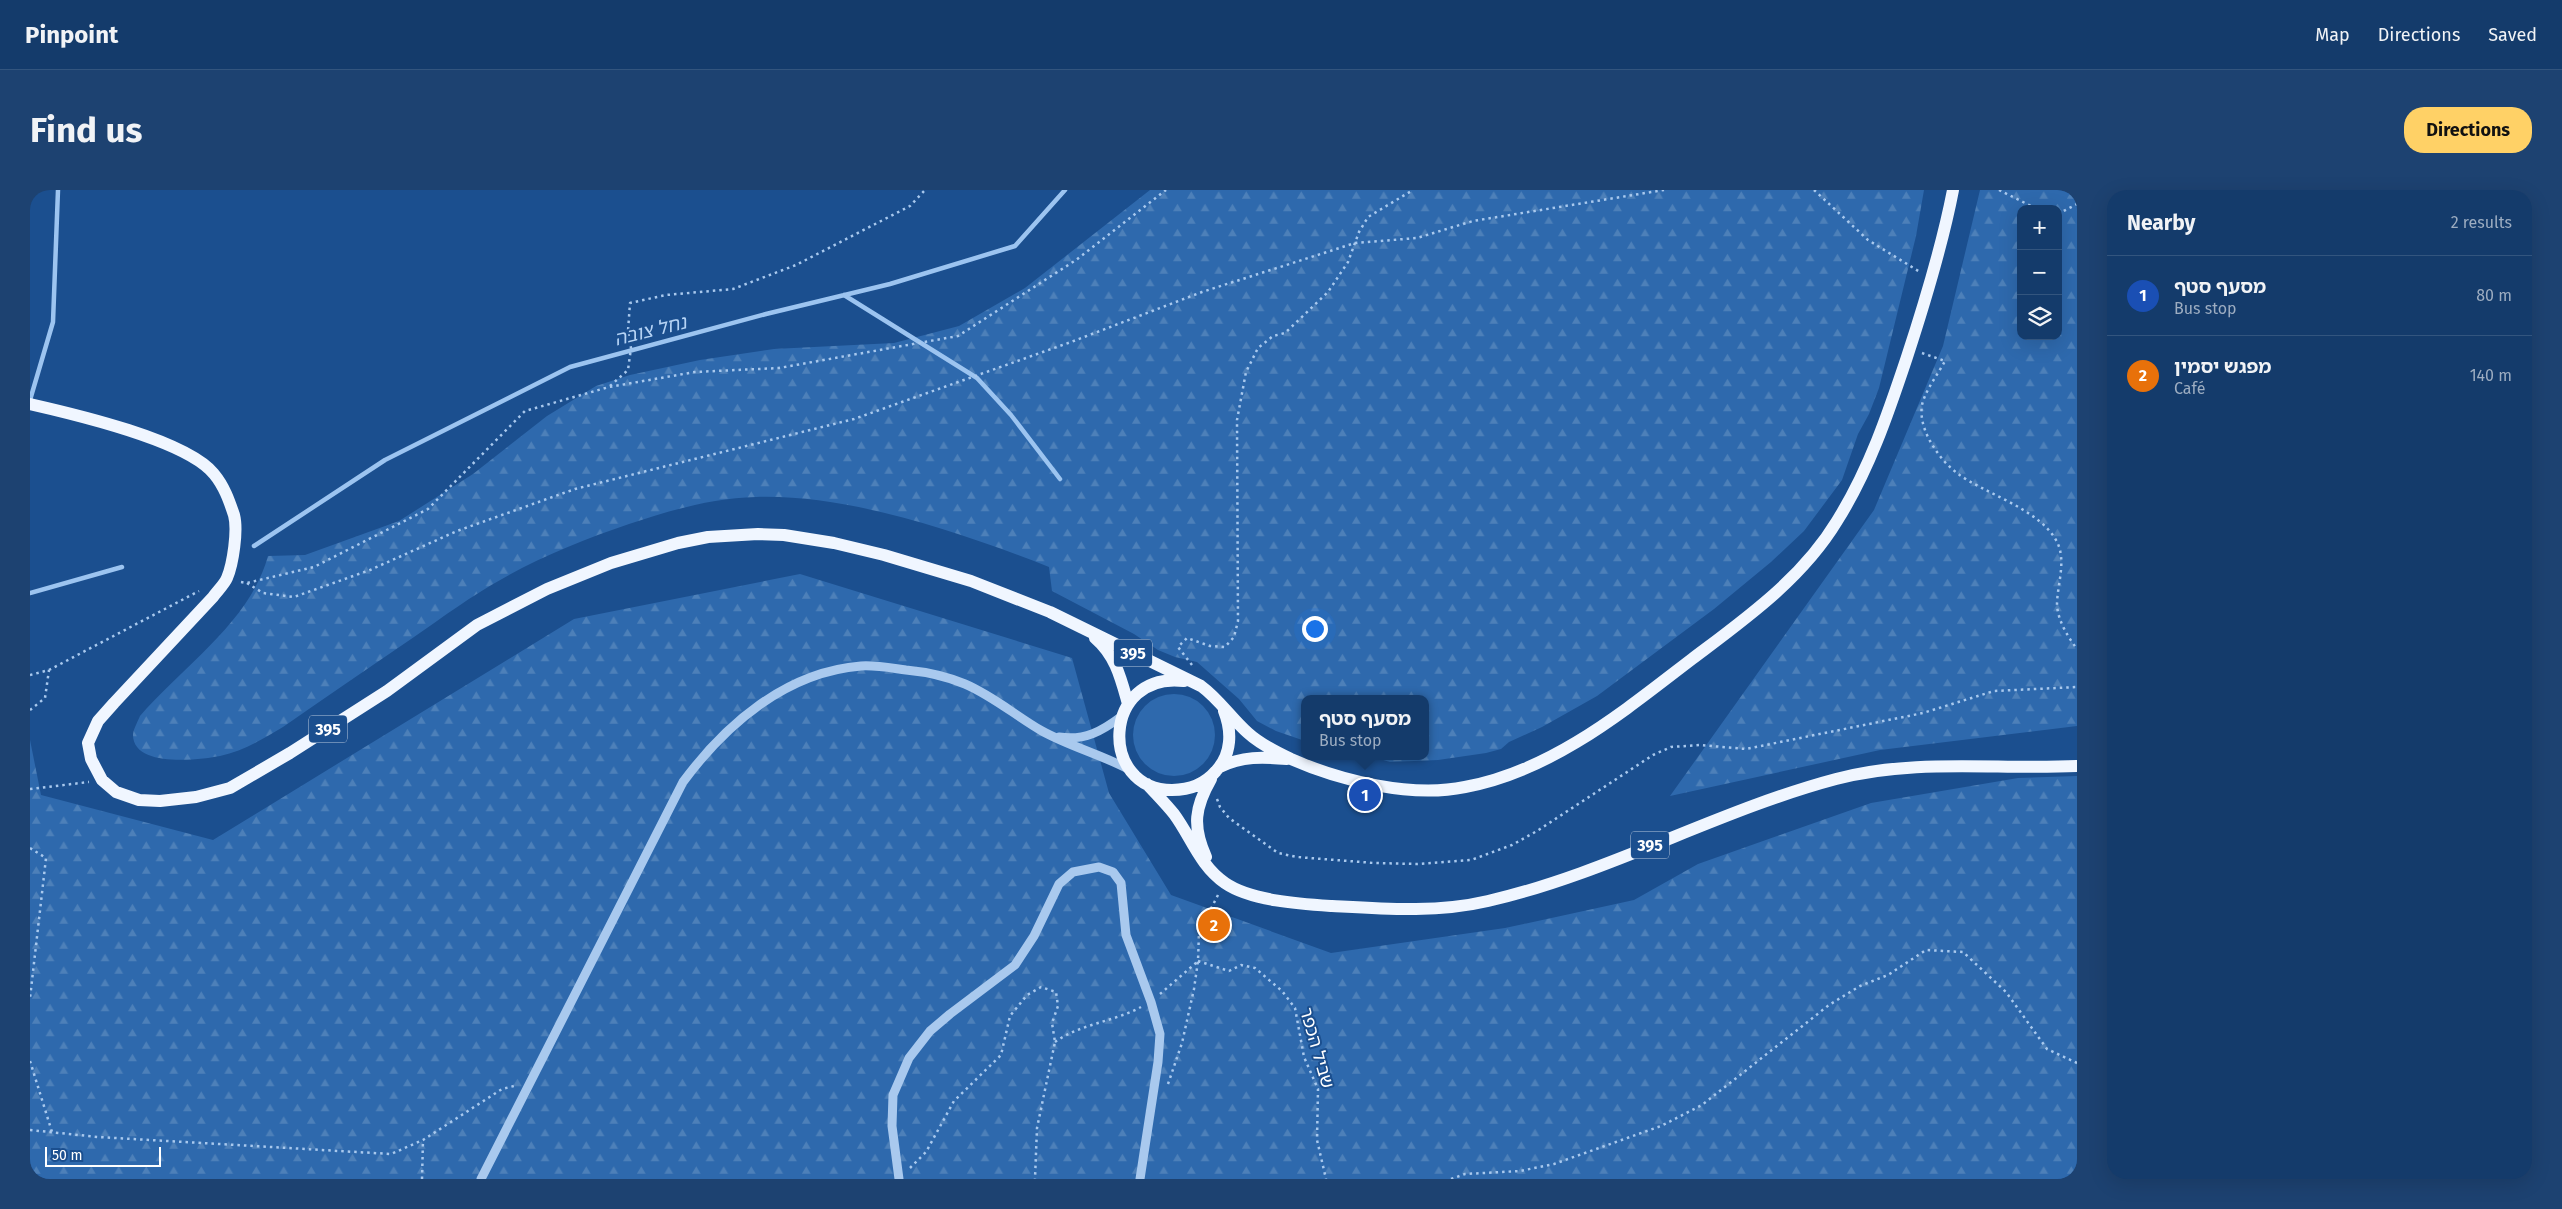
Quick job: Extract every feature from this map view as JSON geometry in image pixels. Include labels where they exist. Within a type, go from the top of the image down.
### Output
[{"type":"main road","points":[[1223,708],[1249,734],[1292,760],[1337,775],[1391,788],[1428,791],[1464,788],[1501,778],[1536,764],[1630,706],[1759,608],[1806,563],[1836,524],[1879,440],[1932,280],[1953,190]]},
{"type":"main road","name":"395","points":[[30,404],[86,417],[168,445],[195,458],[213,473],[228,497],[236,522],[236,540],[227,578],[213,597],[98,722],[88,743],[91,759],[102,780],[116,792],[139,800],[160,801],[196,797],[230,788],[387,691],[458,638],[506,609],[576,576],[670,545],[708,537],[758,534],[784,535],[884,555],[971,581],[1050,612],[1187,681],[1201,686],[1223,708],[1228,722],[1230,738],[1227,753],[1200,799],[1196,815],[1201,846],[1212,870]]},
{"type":"main road","name":"395","points":[[1078,626],[1090,634],[1109,652],[1121,676],[1128,704]]},
{"type":"main road","name":"395","points":[[1187,681],[1174,680],[1154,684],[1137,694],[1128,704],[1118,730],[1119,745],[1132,771],[1147,784],[1174,814],[1189,842],[1224,883],[1260,896],[1305,904],[1405,910],[1462,906],[1488,901],[1541,886],[1786,794],[1876,769],[2077,766]]},
{"type":"main road","points":[[1217,771],[1233,761],[1249,758],[1292,760]]},
{"type":"main road","name":"395","points":[[1147,784],[1164,790],[1182,790],[1200,785],[1217,771]]},
{"type":"street","points":[[481,1179],[683,782],[710,748],[738,722],[766,700],[790,686],[821,673],[863,666],[933,673],[964,684],[1002,704],[1041,730],[1054,736],[1080,738],[1104,729],[1122,716]]},
{"type":"street","points":[[1041,730],[1132,771]]},
{"type":"street","points":[[899,1179],[892,1126],[893,1095],[909,1058],[930,1031],[1015,965],[1034,936],[1059,884],[1073,872],[1099,867],[1113,872],[1121,883],[1126,935],[1151,1002],[1160,1034],[1158,1062],[1140,1179]]},
{"type":"path","points":[[609,387],[628,370],[631,348],[628,330],[630,303],[666,295],[733,289],[778,272],[796,265],[910,206],[925,190]]},
{"type":"path","points":[[247,583],[314,567],[428,509],[525,410],[609,387],[695,372],[779,368],[958,336],[1076,260],[1166,190]]},
{"type":"path","points":[[1201,686],[1198,673],[1178,647],[1186,638],[1210,646],[1225,647],[1234,637],[1238,621],[1237,420],[1246,372],[1258,348],[1273,336],[1285,333],[1328,292],[1348,262],[1355,242],[1368,217],[1413,190]]},
{"type":"path","points":[[227,578],[247,583],[263,593],[294,597],[370,570],[457,531],[575,489],[854,419],[1071,342],[1202,292],[1355,242],[1417,238],[1473,221],[1664,190]]},
{"type":"path","points":[[1814,190],[1868,240],[1932,280]]},
{"type":"path","points":[[1999,190],[2029,205]]},
{"type":"path","points":[[2062,212],[2077,204]]},
{"type":"path","points":[[1909,349],[1945,361],[1923,402],[1921,414],[1926,433],[1939,456],[1957,474],[2010,501],[2028,514],[2048,531],[2058,545],[2061,564],[2057,607],[2061,622],[2077,649]]},
{"type":"path","points":[[30,675],[49,670],[206,588]]},
{"type":"path","points":[[30,710],[45,698],[49,670]]},
{"type":"path","points":[[1217,798],[1220,807],[1229,818],[1278,853],[1374,863],[1418,864],[1471,860],[1512,845],[1537,831],[1653,756],[1671,748],[1700,745],[1746,748],[1923,713],[1994,691],[2077,687]]},
{"type":"path","points":[[30,789],[102,780]]},
{"type":"path","points":[[30,848],[46,858],[30,998]]},
{"type":"path","points":[[1166,1090],[1182,1043],[1198,962],[1199,932],[1224,883]]},
{"type":"path","points":[[1451,1179],[1465,1174],[1520,1171],[1554,1164],[1661,1126],[1702,1105],[1829,1005],[1860,986],[1888,975],[1926,950],[1963,952],[2006,992],[2047,1050],[2077,1063]]},
{"type":"path","points":[[1055,1042],[1065,1034],[1125,1016],[1151,1002],[1198,962]]},
{"type":"path","name":"שביל הכפר","points":[[1198,962],[1229,971],[1242,965],[1255,968],[1282,991],[1295,1008],[1304,1057],[1318,1089],[1318,1140],[1326,1179]]},
{"type":"path","points":[[908,1169],[926,1152],[954,1101],[1001,1055],[1010,1016],[1027,995],[1041,988],[1056,992],[1058,1006],[1052,1023],[1055,1042],[1037,1128],[1035,1179]]},
{"type":"path","points":[[30,1061],[52,1132]]},
{"type":"path","points":[[30,1130],[98,1137],[391,1154],[423,1140],[502,1089],[530,1082]]},
{"type":"path","points":[[422,1179],[423,1140]]},
{"type":"green space","points":[[1150,190],[1924,190],[1916,236],[1879,388],[1869,414],[1858,434],[1842,480],[1804,531],[1771,562],[1714,609],[1597,696],[1542,727],[1509,742],[1501,749],[1438,760],[1390,762],[1383,760],[1429,760],[1429,695],[1301,695],[1301,740],[1276,731],[1257,721],[1239,699],[1197,662],[1175,657],[1158,650],[1134,634],[1052,591],[1049,567],[980,541],[905,518],[829,502],[756,497],[708,502],[661,514],[564,548],[533,563],[468,600],[283,727],[245,748],[210,758],[183,760],[155,757],[143,752],[136,745],[133,734],[140,716],[214,642],[247,602],[259,580],[268,556],[305,555],[399,521],[473,474],[547,416],[596,386],[630,375],[700,360],[774,349],[894,343],[959,326],[1025,288]]},
{"type":"green space","points":[[1980,190],[2077,190],[2077,726],[1880,750],[1670,796],[1874,510],[1943,346]]},
{"type":"green space","points":[[800,574],[1072,658],[1109,793],[1171,895],[1331,953],[1505,928],[1634,900],[1698,864],[1871,803],[2018,778],[2077,776],[2077,1179],[30,1179],[30,740],[41,795],[213,840],[574,619]]},
{"type":"green space","points":[[1174,694],[1190,697],[1203,706],[1212,719],[1215,735],[1212,751],[1203,764],[1190,773],[1174,776],[1158,773],[1145,764],[1136,751],[1133,735],[1136,719],[1145,706],[1158,697]]},
{"type":"waterway","points":[[30,400],[53,322],[58,190]]},
{"type":"waterway","name":"נחל צובה","points":[[254,546],[385,460],[570,367],[766,314],[890,284],[1015,246],[1065,190]]},
{"type":"waterway","points":[[844,295],[977,378],[1011,415],[1060,479]]},
{"type":"waterway","name":"נחל צובה","points":[[30,593],[122,567]]},
{"type":"place","name":"מסעף סטף","points":[[1365,795]]},
{"type":"place","name":"מפגש יסמין","points":[[1214,925]]}]
